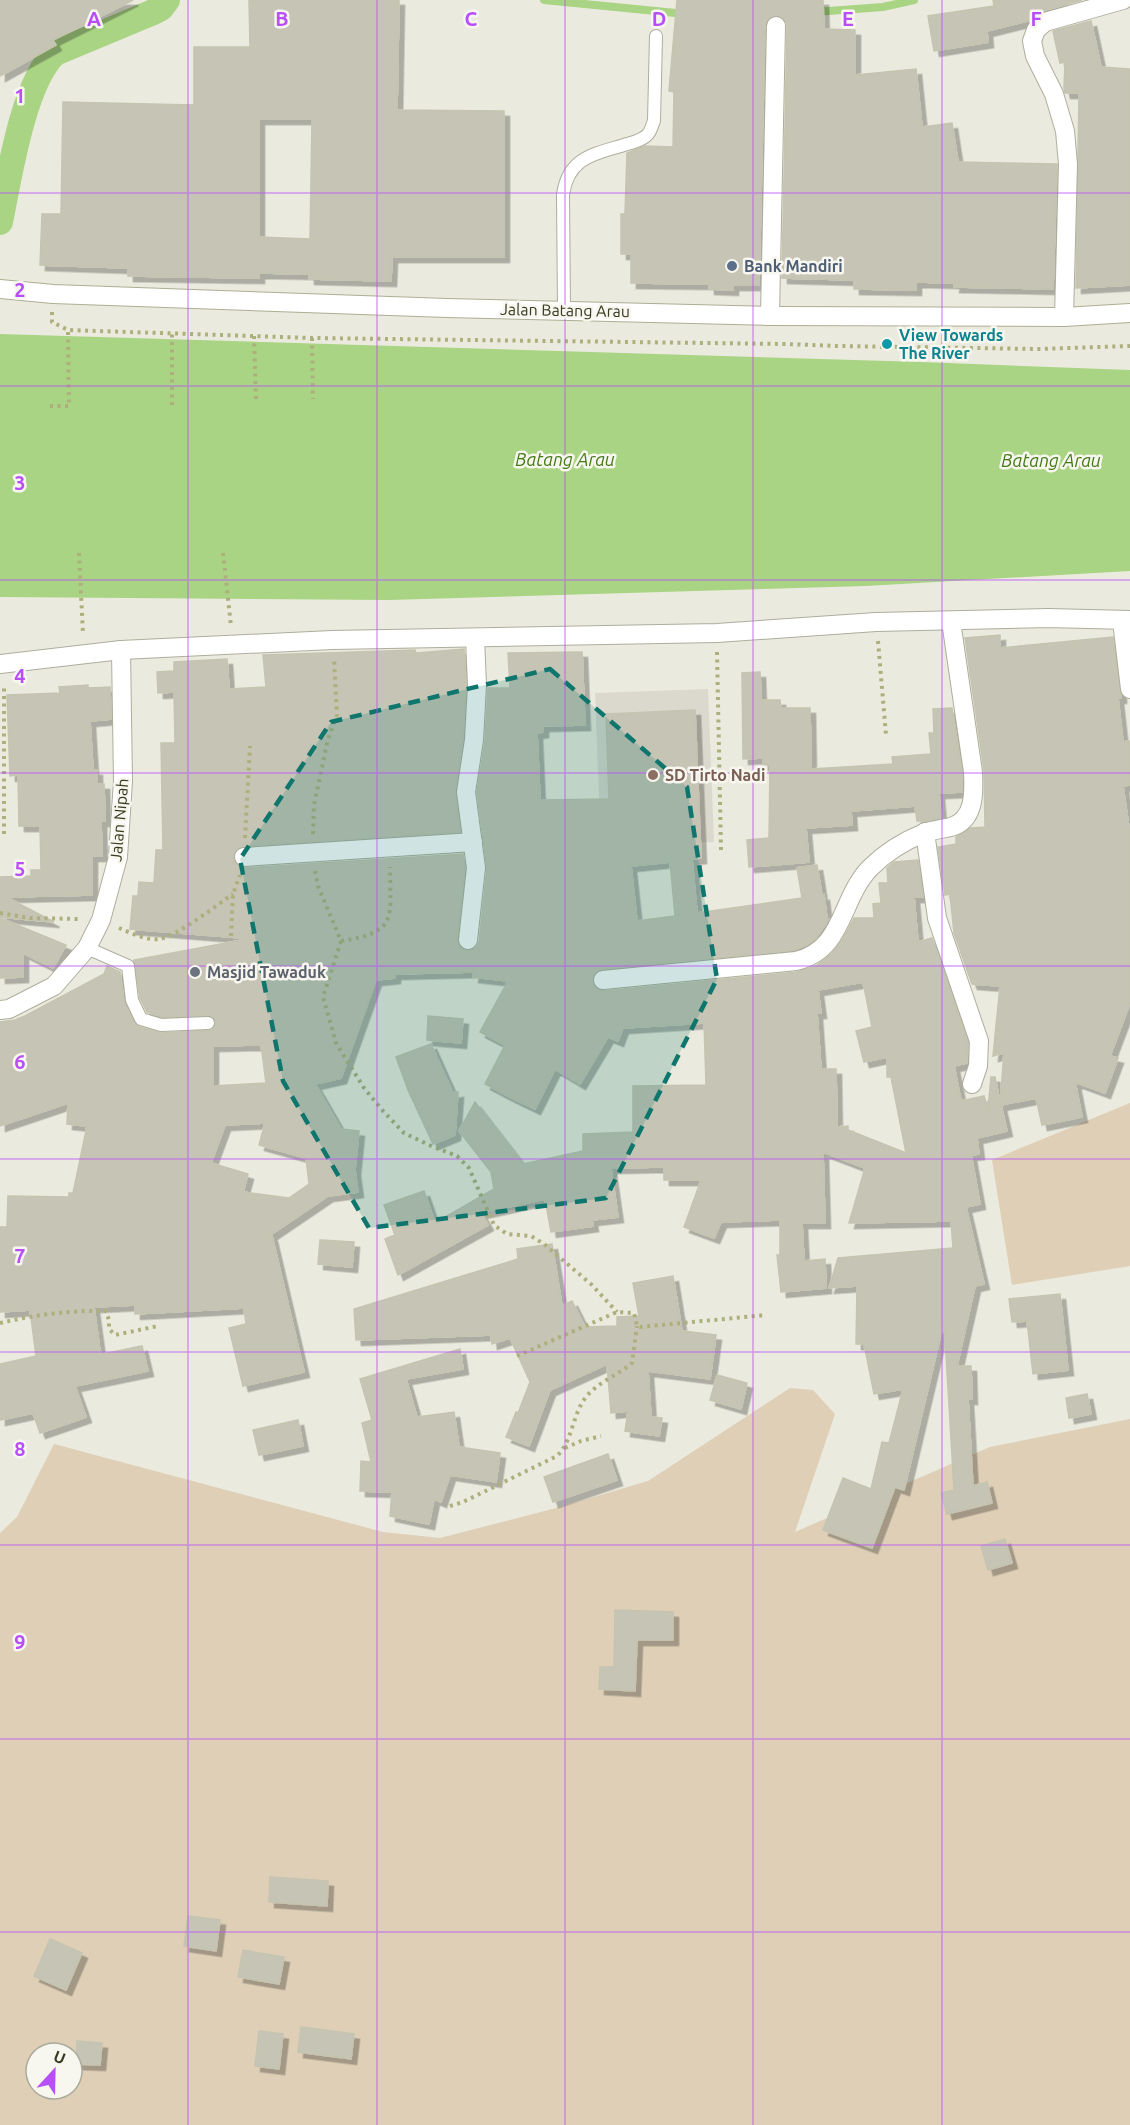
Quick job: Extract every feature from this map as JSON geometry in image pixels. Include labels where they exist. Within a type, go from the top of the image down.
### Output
[{"type":"street","points":[[1064,317],[1068,164],[1065,131],[1054,94],[1035,56],[1032,42],[1036,30],[1045,22],[1123,0]]},
{"type":"street","points":[[770,316],[776,26]]},
{"type":"street","name":"Jalan Batang Arau","points":[[0,289],[53,294],[447,308],[770,316],[1064,317],[1130,313]]},
{"type":"street","points":[[2,663],[121,650],[232,644],[717,633],[876,622],[1048,618],[1126,620],[1130,689]]},
{"type":"street","points":[[603,980],[810,958],[827,944],[860,880],[869,869],[898,846],[925,832],[953,826],[964,820],[974,794],[973,772],[951,621]]},
{"type":"street","points":[[468,940],[476,868],[466,792],[475,729],[477,685],[475,638]]},
{"type":"street","name":"Jalan Nipah","points":[[0,1010],[9,1009],[54,986],[87,948],[101,920],[118,857],[123,781],[121,650]]},
{"type":"street","points":[[925,832],[937,918],[979,1041],[978,1066],[972,1084]]},
{"type":"street","points":[[244,857],[473,842]]},
{"type":"lane","points":[[564,310],[563,195],[565,180],[584,158],[641,140],[649,134],[654,121],[656,36]]},
{"type":"lane","points":[[87,948],[128,966],[132,999],[141,1019],[161,1025],[208,1023]]},
{"type":"path","points":[[53,294],[52,322],[68,330],[312,338],[1039,349],[1130,346]]},
{"type":"path","points":[[50,406],[69,406],[68,330]]},
{"type":"path","points":[[172,334],[172,405]]},
{"type":"path","points":[[254,336],[256,401]]},
{"type":"path","points":[[312,338],[313,399]]},
{"type":"path","points":[[79,553],[82,609]]},
{"type":"path","points":[[223,553],[232,644]]},
{"type":"path","points":[[876,622],[886,735]]},
{"type":"path","points":[[717,633],[721,850]]},
{"type":"path","points":[[2,663],[4,834]]},
{"type":"path","points":[[341,940],[367,937],[381,930],[390,917],[390,849]]},
{"type":"path","points":[[336,1043],[364,1088],[404,1133],[457,1155],[469,1168],[494,1225],[507,1234],[531,1236],[544,1244],[592,1285],[617,1312]]},
{"type":"path","points":[[0,1323],[28,1316],[93,1310],[106,1311],[109,1329],[115,1335],[158,1326]]},
{"type":"path","points":[[517,1356],[617,1312],[634,1313],[637,1326],[632,1363],[587,1396],[574,1416],[564,1448]]},
{"type":"path","points":[[637,1326],[640,1328],[766,1315]]},
{"type":"path","points":[[450,1506],[464,1502],[549,1461],[564,1448],[601,1436]]},
{"type":"highlighted area","points":[[550,669],[687,787],[717,979],[606,1198],[369,1228],[283,1081],[240,859],[331,722]]},
{"type":"shaded area","points":[[708,689],[714,842],[601,846],[595,693]],"holes":[[[695,710],[700,835],[658,712]]]},
{"type":"shaded area","points":[[1130,1103],[1130,1266],[1012,1285],[992,1160]]},
{"type":"shaded area","points":[[790,1388],[813,1390],[835,1414],[795,1532],[990,1447],[1130,1419],[1130,2125],[0,2125],[0,1533],[17,1517],[54,1444],[383,1532],[440,1538],[560,1507],[648,1481]]},
{"type":"water","name":"Batang Arau","points":[[0,334],[1130,370],[1130,571],[866,586],[389,600],[0,597]]},
{"type":"building","points":[[0,0],[133,0],[53,40],[56,45],[0,76]]},
{"type":"building","points":[[249,0],[399,0],[397,110],[504,111],[504,257],[392,257],[391,281],[309,279],[309,274],[259,273],[259,278],[128,276],[128,268],[40,265],[42,214],[61,214],[63,102],[194,105],[194,47],[250,47]],"holes":[[[259,119],[312,119],[310,239],[259,237]]]},
{"type":"building","points":[[677,0],[823,0],[824,29],[855,30],[855,75],[916,69],[922,127],[952,123],[958,162],[1057,164],[1053,289],[954,287],[955,283],[916,282],[916,290],[854,289],[854,280],[782,278],[787,26],[786,20],[777,15],[770,16],[765,26],[759,285],[733,285],[733,290],[709,289],[709,284],[631,283],[631,254],[621,254],[621,214],[625,214],[627,153],[645,146],[673,147],[674,92],[669,91]]},
{"type":"building","points":[[993,0],[1082,0],[1042,11],[1031,20],[987,31],[988,42],[934,51],[928,16],[994,6]]},
{"type":"building","points":[[1091,21],[1101,67],[1130,69],[1130,285],[1076,288],[1079,93],[1065,93],[1065,62],[1060,63],[1053,31]]},
{"type":"building","points":[[1000,635],[1000,648],[1113,637],[1121,695],[1121,698],[1118,698],[1123,742],[1130,741],[1130,785],[1123,786],[1130,835],[1130,1003],[1110,1056],[1118,1058],[1105,1093],[1075,1082],[1082,1117],[1042,1125],[1036,1098],[1001,1105],[1007,1131],[977,1138],[979,1154],[971,1155],[980,1204],[966,1207],[984,1284],[975,1286],[957,1366],[971,1366],[972,1399],[968,1399],[973,1486],[987,1482],[992,1503],[947,1514],[941,1493],[954,1490],[944,1321],[904,1490],[895,1487],[872,1548],[823,1530],[843,1478],[871,1489],[882,1442],[889,1443],[903,1389],[874,1394],[864,1344],[856,1344],[857,1286],[829,1288],[838,1258],[953,1248],[951,1221],[849,1223],[865,1168],[823,1152],[825,1223],[802,1223],[804,1261],[825,1259],[826,1288],[781,1292],[777,1255],[780,1255],[780,1220],[721,1222],[714,1238],[684,1227],[701,1180],[664,1180],[664,1167],[611,1168],[618,1217],[592,1220],[593,1226],[551,1232],[545,1199],[481,1213],[488,1225],[398,1275],[385,1239],[395,1235],[384,1205],[424,1191],[435,1223],[494,1189],[491,1172],[459,1131],[475,1102],[523,1164],[583,1151],[583,1134],[633,1132],[633,1086],[706,1085],[704,1023],[623,1028],[618,1041],[608,1037],[580,1084],[555,1069],[535,1109],[510,1097],[485,1084],[505,1045],[480,1032],[508,981],[473,977],[474,972],[395,974],[395,978],[376,980],[341,1078],[315,1084],[341,1129],[359,1131],[355,1170],[358,1192],[328,1196],[269,1236],[272,1236],[304,1372],[243,1386],[229,1328],[246,1324],[244,1308],[135,1314],[135,1305],[94,1307],[100,1351],[103,1354],[142,1346],[148,1371],[75,1386],[86,1417],[40,1433],[33,1413],[0,1420],[0,1364],[36,1356],[30,1310],[0,1312],[0,1227],[7,1227],[8,1196],[69,1197],[69,1193],[73,1193],[87,1126],[67,1124],[68,1103],[0,1126],[0,1022],[25,1016],[104,974],[107,966],[120,972],[124,1003],[136,1026],[161,1033],[212,1030],[216,1023],[211,1015],[162,1017],[147,1012],[140,998],[134,960],[242,940],[242,938],[130,929],[133,896],[138,896],[139,882],[154,883],[156,850],[163,850],[161,743],[175,743],[174,692],[158,693],[157,672],[174,671],[174,662],[227,659],[229,689],[266,687],[263,655],[415,650],[416,653],[464,649],[466,685],[463,739],[455,791],[460,832],[243,846],[237,848],[233,857],[235,864],[245,868],[463,854],[465,868],[457,939],[461,949],[467,951],[477,947],[479,942],[487,869],[477,792],[485,741],[488,688],[510,688],[508,653],[582,652],[585,725],[543,726],[543,732],[537,733],[540,800],[609,799],[606,714],[695,710],[701,858],[692,859],[697,913],[802,898],[797,868],[817,865],[827,919],[829,919],[816,938],[793,950],[602,969],[596,971],[593,976],[594,987],[604,991],[797,972],[816,966],[832,953],[854,918],[874,918],[873,904],[881,903],[879,883],[888,883],[887,868],[894,862],[918,860],[923,897],[914,897],[918,942],[932,938],[968,1043],[967,1063],[954,1066],[961,1101],[984,1096],[988,1109],[991,1077],[995,1077],[1000,1103],[1004,1053],[993,1056],[1000,986],[972,984],[954,933],[950,894],[945,895],[938,847],[956,844],[956,837],[971,828],[985,827],[984,770],[965,638]],"holes":[[[670,862],[675,916],[637,921],[631,866]],[[863,982],[872,1027],[856,1031],[864,1062],[887,1057],[887,1077],[891,1077],[906,1153],[848,1130],[848,1126],[837,1127],[836,1069],[821,1069],[817,1013],[821,1013],[818,990]],[[261,1045],[266,1083],[213,1086],[213,1046]],[[265,1123],[259,1145],[306,1158],[309,1184],[289,1198],[243,1192],[248,1174],[211,1163],[225,1125]]]},
{"type":"building","points":[[760,672],[761,700],[780,700],[781,708],[810,708],[811,769],[893,764],[892,757],[931,754],[929,733],[934,733],[933,709],[952,708],[962,773],[962,792],[939,793],[941,818],[926,821],[917,821],[915,806],[851,811],[852,825],[806,828],[809,862],[749,867],[747,840],[769,838],[770,765],[763,765],[763,758],[743,759],[742,673]]},
{"type":"building","points":[[88,685],[88,688],[110,687],[111,719],[90,721],[93,770],[97,770],[97,784],[104,784],[105,821],[101,821],[102,856],[92,856],[92,895],[6,897],[54,922],[0,917],[0,877],[31,876],[31,870],[41,870],[40,826],[19,826],[18,775],[10,776],[7,695],[60,693],[59,687]]},
{"type":"building","points":[[0,918],[66,945],[53,968],[23,953],[23,977],[0,978]]},
{"type":"building","points":[[428,1016],[463,1019],[461,1043],[427,1040]]},
{"type":"building","points":[[431,1044],[453,1093],[458,1092],[455,1135],[433,1144],[408,1090],[396,1057]]},
{"type":"building","points":[[320,1240],[354,1242],[352,1267],[318,1264]]},
{"type":"building","points":[[552,1244],[562,1306],[572,1301],[585,1327],[617,1326],[617,1317],[639,1316],[633,1283],[673,1276],[682,1331],[716,1335],[710,1379],[648,1371],[651,1417],[662,1418],[659,1436],[625,1431],[628,1411],[611,1413],[607,1364],[550,1390],[529,1446],[506,1437],[530,1382],[510,1338],[492,1344],[491,1335],[356,1340],[354,1309],[518,1259],[517,1249]]},
{"type":"building","points":[[1060,1294],[1068,1370],[1033,1374],[1027,1321],[1012,1322],[1009,1299]]},
{"type":"building","points":[[460,1349],[463,1369],[406,1379],[417,1417],[454,1412],[459,1447],[500,1453],[496,1482],[450,1475],[441,1502],[434,1499],[429,1524],[390,1516],[392,1492],[360,1491],[361,1461],[371,1462],[362,1423],[372,1420],[360,1379]]},
{"type":"building","points":[[717,1375],[747,1383],[741,1409],[710,1400]]},
{"type":"building","points":[[1087,1394],[1091,1414],[1069,1418],[1066,1398]]},
{"type":"building","points":[[298,1420],[303,1446],[259,1455],[253,1430]]},
{"type":"building","points":[[608,1454],[617,1480],[553,1502],[544,1477]]},
{"type":"building","points":[[1005,1539],[1012,1563],[988,1570],[981,1546]]},
{"type":"building","points":[[615,1610],[673,1612],[673,1640],[637,1640],[635,1691],[599,1689],[600,1667],[614,1667]]},
{"type":"building","points":[[270,1877],[328,1881],[327,1906],[269,1902]]},
{"type":"building","points":[[188,1916],[220,1920],[216,1951],[184,1946]]},
{"type":"building","points":[[50,1939],[82,1953],[66,1990],[34,1976]]},
{"type":"building","points":[[243,1950],[284,1957],[279,1984],[238,1977]]},
{"type":"building","points":[[301,2027],[354,2034],[351,2059],[298,2052]]},
{"type":"building","points":[[259,2031],[283,2034],[279,2069],[255,2066]]},
{"type":"building","points":[[84,2042],[102,2043],[100,2065],[84,2064]]},
{"type":"waterway","points":[[0,222],[19,132],[34,86],[44,67],[55,53],[151,13],[161,8],[167,0]]},
{"type":"waterway","points":[[544,0],[686,14]]},
{"type":"waterway","points":[[815,12],[883,7],[914,0]]},
{"type":"place","name":"Bank Mandiri","points":[[732,266]]},
{"type":"place","name":"View Towards The River","points":[[887,344]]},
{"type":"place","name":"SD Tirto Nadi","points":[[653,775]]},
{"type":"place","name":"Masjid Tawaduk","points":[[195,972]]}]
